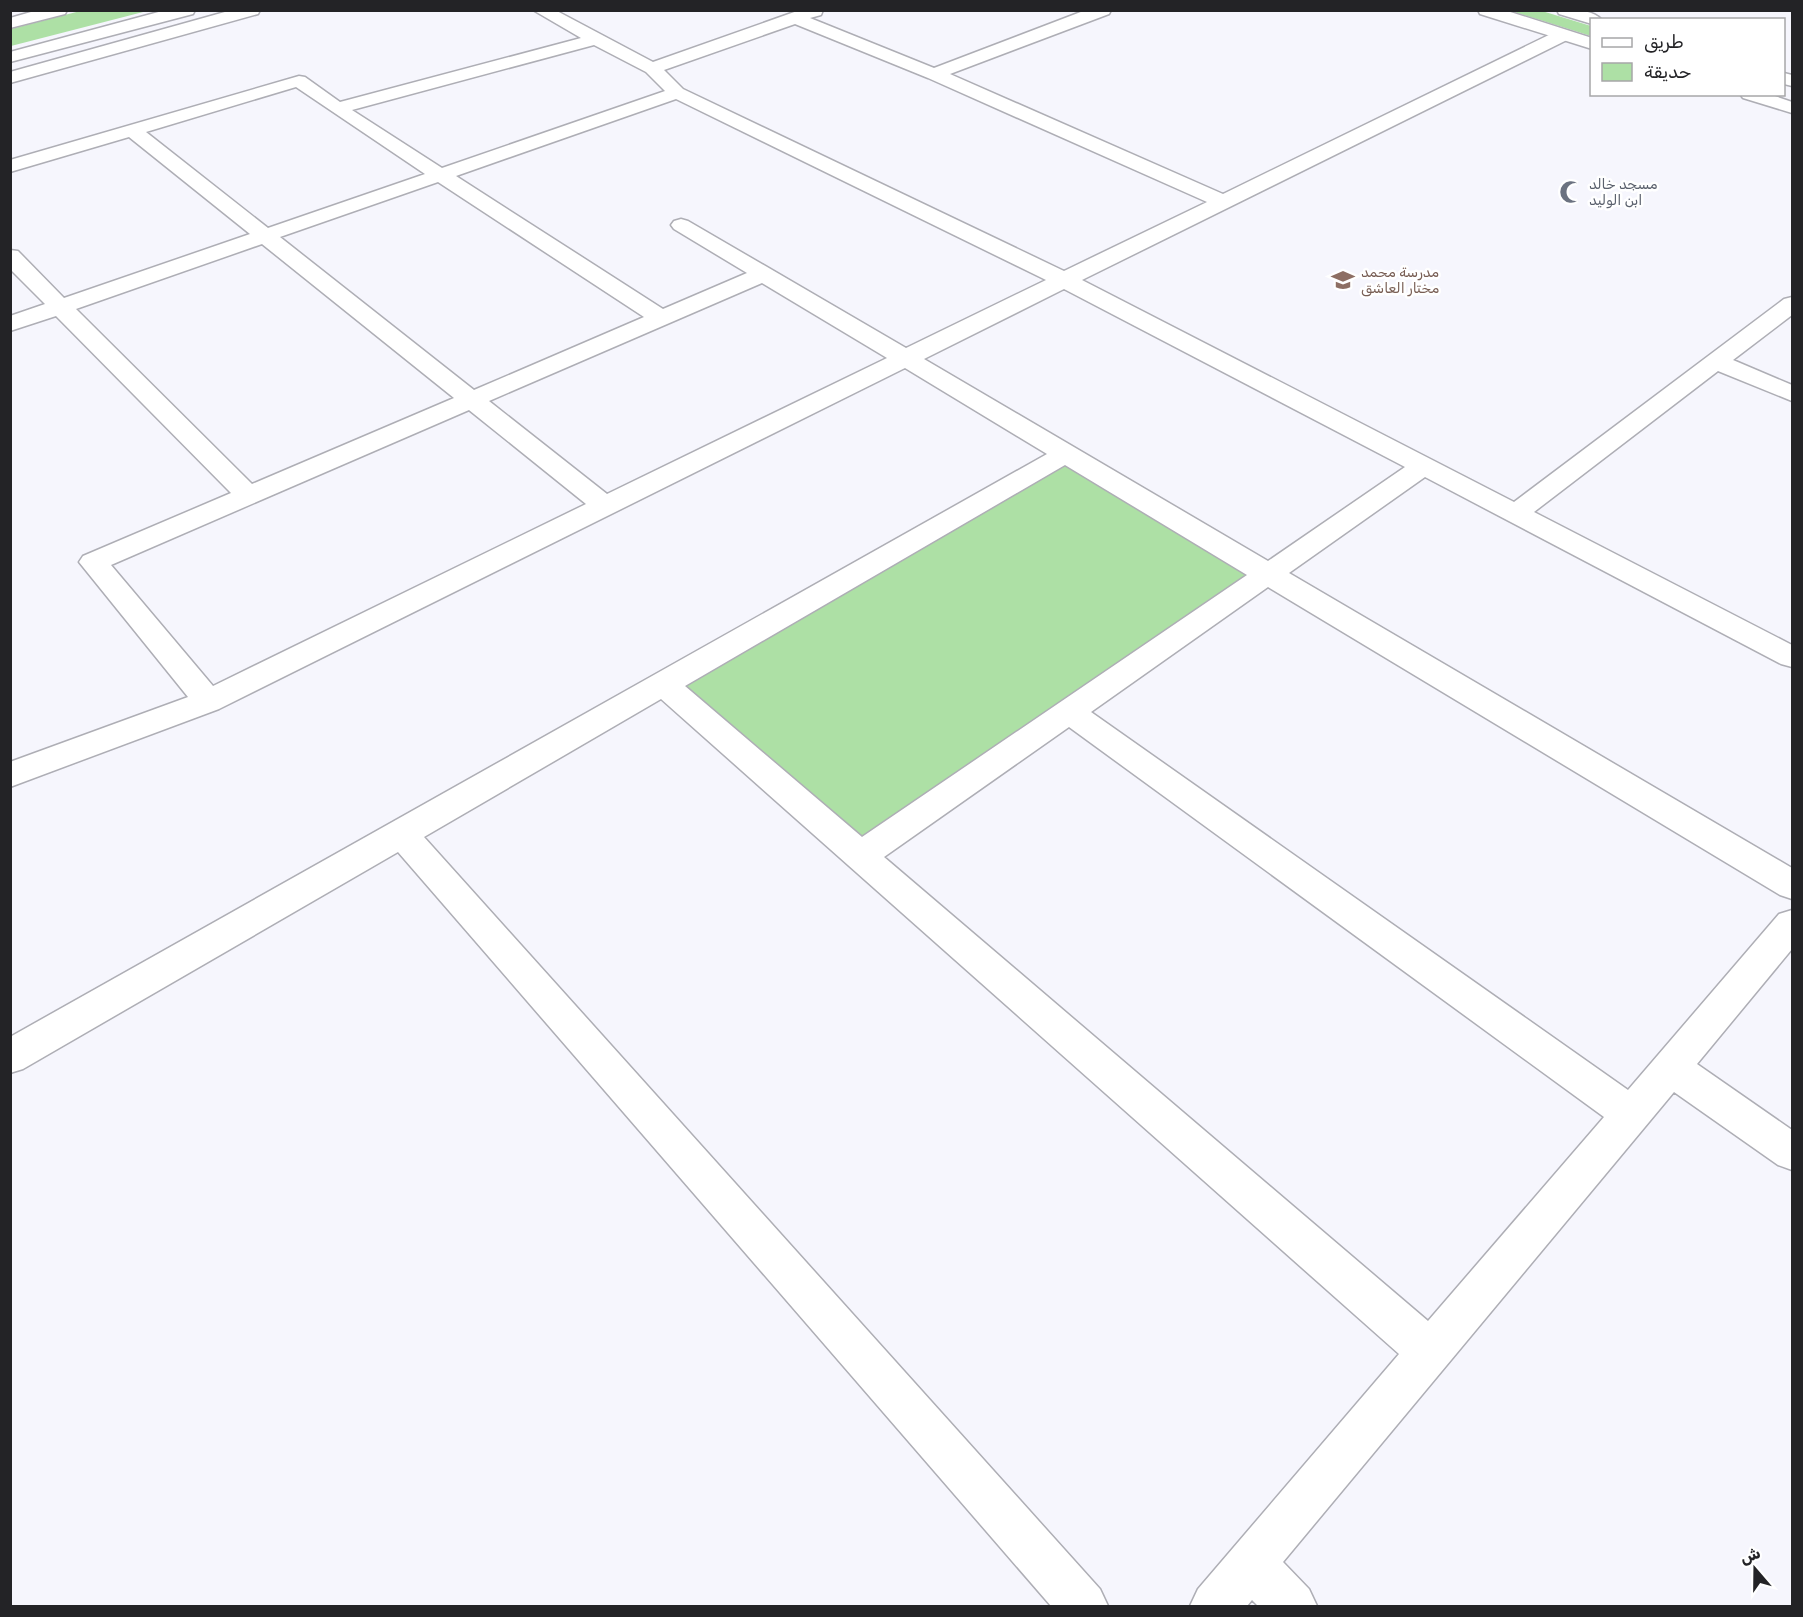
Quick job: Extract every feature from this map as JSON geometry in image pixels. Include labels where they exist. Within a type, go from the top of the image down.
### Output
[{"type":"street","points":[[10,23],[58,10]]},
{"type":"street","points":[[10,57],[187,10]]},
{"type":"street","points":[[10,78],[252,10]]},
{"type":"street","points":[[541,10],[652,68],[677,93],[1064,280],[1792,657]]},
{"type":"street","points":[[652,68],[817,10]]},
{"type":"street","points":[[934,74],[1103,10]]},
{"type":"street","points":[[1486,10],[1564,23],[1590,20]]},
{"type":"street","points":[[795,18],[934,74],[1224,202]]},
{"type":"street","points":[[1564,23],[1590,42]]},
{"type":"street","points":[[10,775],[208,701],[1224,202],[1564,23]]},
{"type":"street","points":[[337,108],[596,39]]},
{"type":"street","points":[[10,166],[299,81],[661,318]]},
{"type":"street","points":[[10,324],[677,93]]},
{"type":"street","points":[[1755,96],[1792,108]]},
{"type":"street","points":[[132,130],[605,506]]},
{"type":"street","points":[[681,225],[1792,885]]},
{"type":"street","points":[[10,256],[249,496]]},
{"type":"street","points":[[208,701],[93,562],[764,274]]},
{"type":"street","points":[[1515,514],[1792,304]]},
{"type":"street","points":[[1717,362],[1792,394]]},
{"type":"street","points":[[10,1057],[1066,454]]},
{"type":"street","points":[[860,856],[1424,466]]},
{"type":"street","points":[[663,684],[1430,1352]]},
{"type":"street","points":[[1069,712],[1631,1114]]},
{"type":"street","points":[[402,834],[1083,1606]]},
{"type":"street","points":[[1215,1606],[1792,924]]},
{"type":"street","points":[[1671,1068],[1792,1152]]},
{"type":"street","points":[[1251,1564],[1292,1606]]},
{"type":"green space","points":[[84,10],[147,11],[11,46],[11,29]]},
{"type":"green space","points":[[1511,11],[1542,11],[1590,26],[1590,36]]},
{"type":"green space","points":[[1066,454],[1268,574],[860,856],[663,684]]},
{"type":"place","name":"مسجد خالد ابن الوليد","points":[[1571,192]]},
{"type":"place","name":"مدرسة محمد مختار العاشق","points":[[1343,280]]}]
